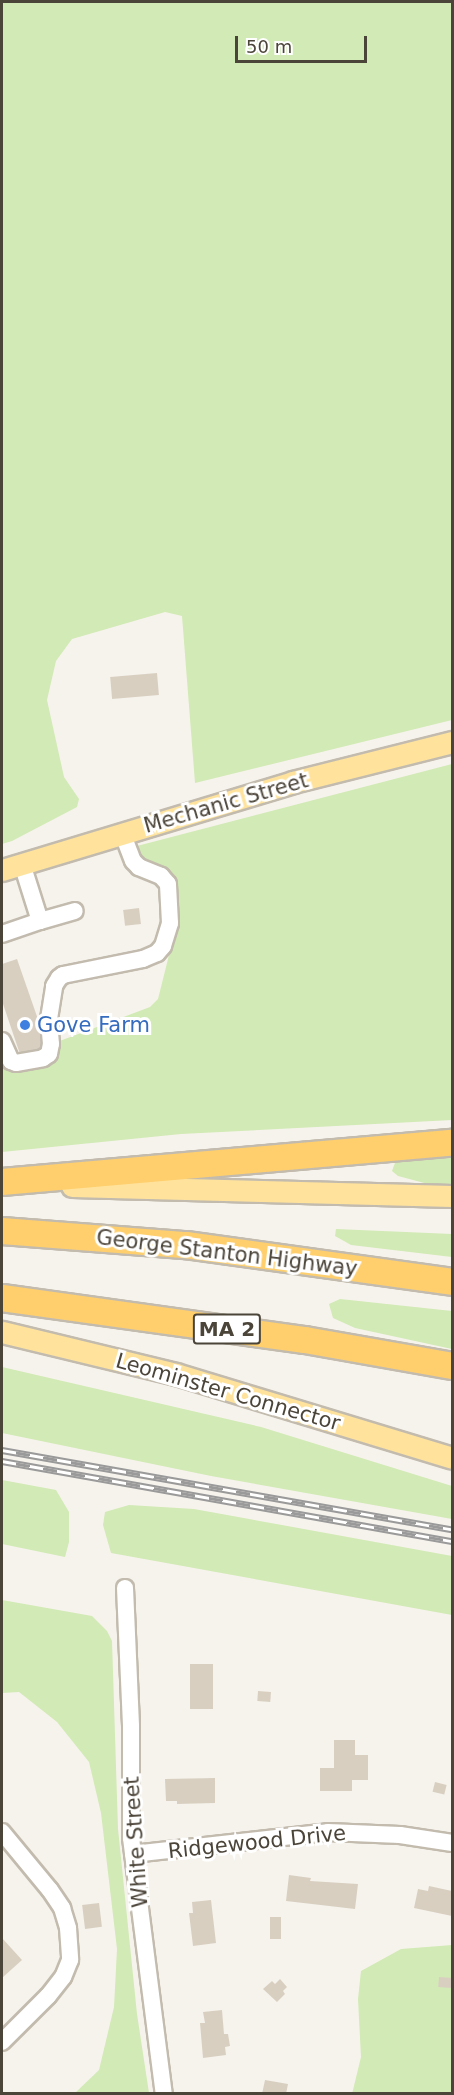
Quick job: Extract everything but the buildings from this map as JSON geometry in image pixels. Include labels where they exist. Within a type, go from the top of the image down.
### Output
[{"type":"highway","points":[[2,1183],[453,1143]]},
{"type":"highway","name":"George Stanton Highway","points":[[2,1231],[186,1245],[453,1282]]},
{"type":"highway","name":"MA 2","points":[[2,1299],[305,1340],[453,1366]]},
{"type":"main road","name":"Mechanic Street","points":[[2,870],[293,782],[453,742]]},
{"type":"main road","points":[[2,1183],[453,1196]]},
{"type":"main road","name":"Leominster Connector","points":[[2,1332],[176,1374],[453,1458]]},
{"type":"street","points":[[2,1041],[11,1060],[16,1063],[43,1058],[49,1054],[50,1004],[59,978],[63,975],[143,959],[157,953],[163,946],[170,923],[168,884],[161,876],[137,865],[122,833]]},
{"type":"street","points":[[22,864],[40,921]]},
{"type":"street","points":[[2,934],[75,911]]},
{"type":"street","name":"White Street","points":[[125,1588],[131,1726],[133,1854],[164,2094]]},
{"type":"street","points":[[2,1832],[62,1908],[68,1928],[70,1960],[63,1977],[48,1996],[2,2042]]},
{"type":"street","name":"Ridgewood Drive","points":[[133,1854],[328,1832],[400,1835],[453,1843]]},
{"type":"green space","points":[[2,2],[452,2],[452,720],[195,783],[182,616],[165,612],[72,639],[56,661],[47,700],[64,777],[79,799],[77,807],[2,844]]},
{"type":"green space","points":[[452,764],[452,1120],[181,1134],[2,1152],[2,1051],[13,1069],[20,1072],[49,1065],[58,1054],[57,1042],[150,1007],[158,999],[171,947],[175,877],[166,867],[141,859],[137,846]]},
{"type":"green space","points":[[452,1153],[452,1184],[428,1184],[398,1176],[392,1171],[396,1160]]},
{"type":"green space","points":[[336,1229],[452,1234],[452,1257],[351,1245],[335,1236]]},
{"type":"green space","points":[[340,1299],[452,1311],[452,1349],[355,1328],[333,1318],[329,1304]]},
{"type":"green space","points":[[2,1367],[261,1427],[452,1486],[452,1519],[211,1476],[2,1433]]},
{"type":"green space","points":[[2,1480],[56,1490],[69,1512],[69,1542],[65,1557],[2,1544]]},
{"type":"green space","points":[[129,1505],[194,1509],[452,1556],[452,1615],[111,1553],[103,1525],[105,1512]]},
{"type":"green space","points":[[2,1600],[92,1616],[107,1631],[112,1641],[118,1829],[137,2014],[149,2093],[75,2093],[99,2070],[114,2007],[117,1949],[101,1813],[89,1762],[57,1722],[19,1692],[2,1693]]},
{"type":"green space","points":[[452,1945],[452,2093],[352,2094],[361,2057],[358,1999],[361,1971],[401,1949]]},
{"type":"railway","points":[[2,1450],[452,1529]]},
{"type":"railway","points":[[2,1461],[452,1541]]},
{"type":"place","name":"Gove Farm","points":[[25,1025]]}]
